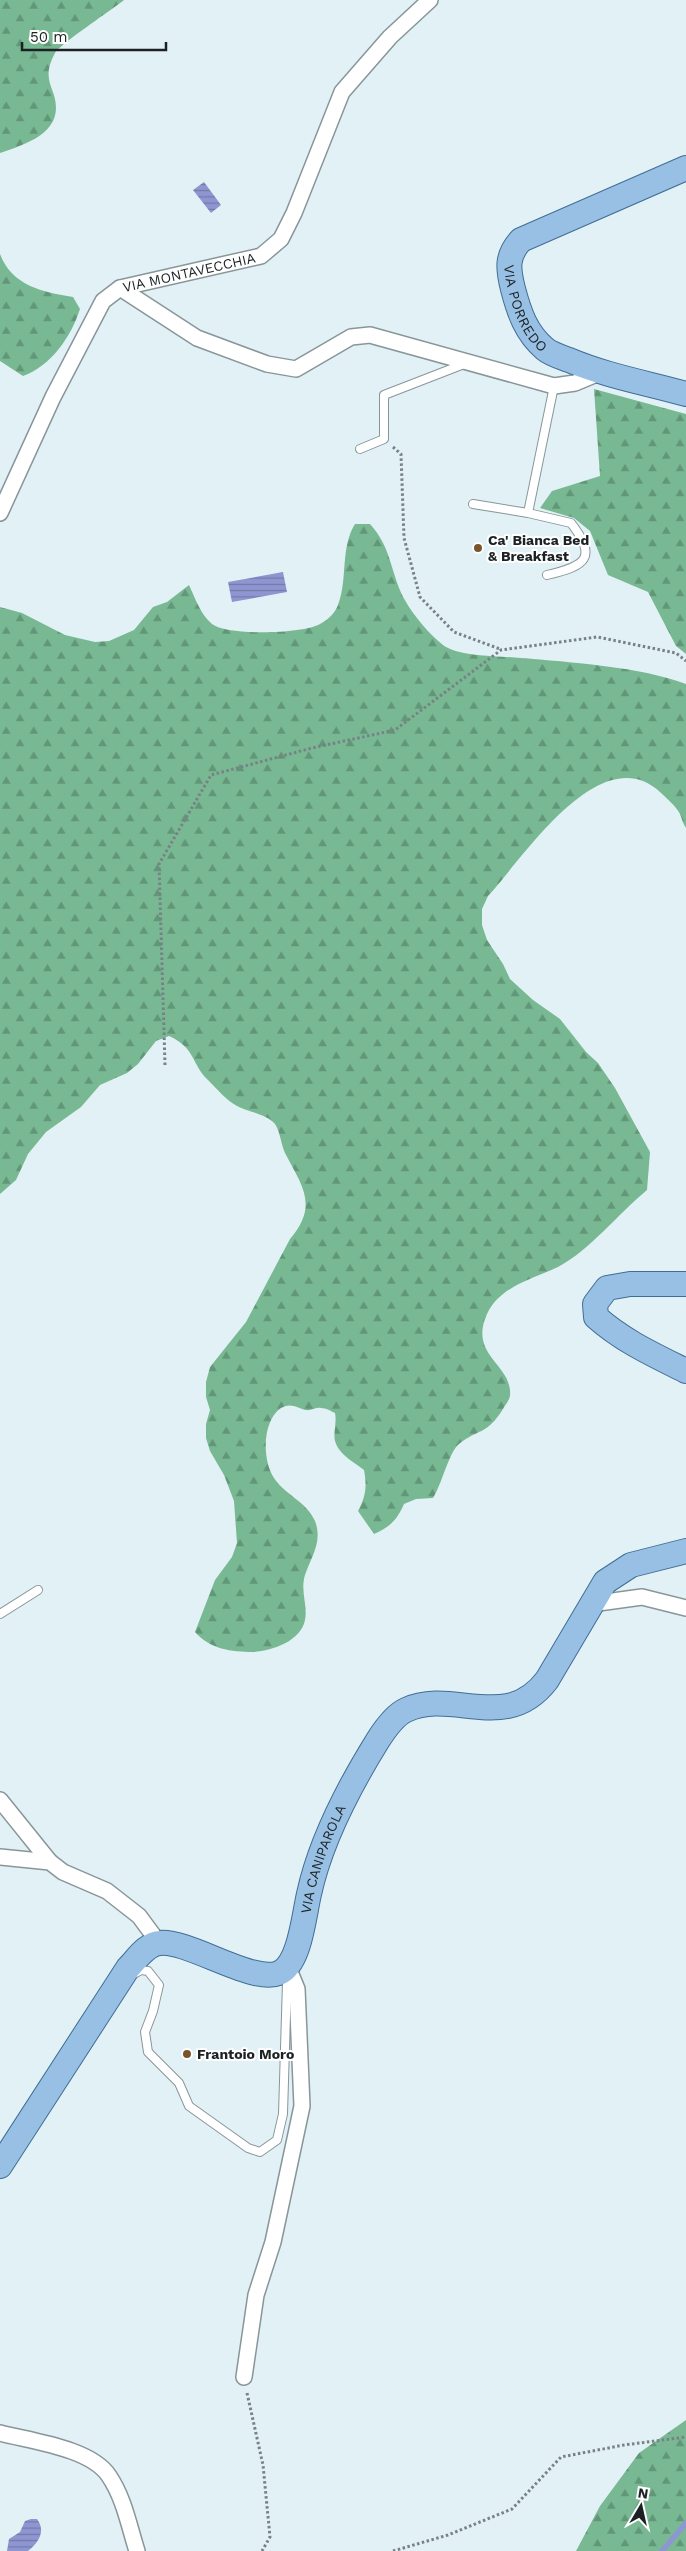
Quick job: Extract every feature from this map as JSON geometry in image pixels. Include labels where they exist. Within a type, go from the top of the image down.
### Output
[{"type":"main road","name":"VIA PORREDO","points":[[686,168],[634,193],[521,240],[512,249],[508,271],[519,314],[532,335],[546,350],[599,373],[686,394]]},
{"type":"main road","points":[[686,1284],[630,1284],[606,1288],[595,1304],[596,1317],[609,1329],[642,1349],[686,1371]]},
{"type":"main road","name":"VIA CANIPAROLA","points":[[283,1970],[294,1959],[322,1849],[359,1774],[389,1725],[406,1710],[423,1705],[505,1706],[521,1702],[537,1692],[562,1656],[605,1582],[631,1565],[686,1551]]},
{"type":"main road","points":[[0,2166],[128,1968],[147,1948],[159,1943],[183,1947],[248,1970],[268,1974],[283,1970]]},
{"type":"street","name":"VIA MONTAVECCHIA","points":[[0,513],[53,397],[103,301],[120,288],[261,256],[280,239],[294,214],[342,92],[390,37],[430,0]]},
{"type":"street","points":[[120,288],[197,338],[267,364],[296,370],[351,337],[370,335],[554,386],[575,383],[599,373]]},
{"type":"street","points":[[591,1604],[642,1597],[686,1608]]},
{"type":"street","points":[[0,1800],[50,1862],[63,1872],[106,1891],[138,1916],[159,1943]]},
{"type":"street","points":[[0,1856],[50,1862]]},
{"type":"street","points":[[244,2377],[256,2295],[273,2242],[302,2106],[297,1989],[283,1970]]},
{"type":"street","points":[[0,2433],[65,2449],[89,2460],[108,2474],[120,2496],[138,2551]]},
{"type":"lane","points":[[360,449],[384,439],[384,395],[467,363]]},
{"type":"lane","points":[[528,514],[554,386]]},
{"type":"lane","points":[[473,504],[571,523],[583,539],[587,551],[583,561],[567,570],[547,574]]},
{"type":"lane","points":[[0,1614],[38,1590]]},
{"type":"lane","points":[[101,2012],[112,2007],[131,1976],[141,1970],[148,1971],[159,1985],[153,2011],[145,2032],[148,2052],[179,2083],[189,2106],[248,2148],[260,2152],[277,2140],[284,2114],[287,1982],[283,1970]]},
{"type":"path","points":[[384,439],[401,454],[404,538],[420,596],[454,632],[501,650],[597,637],[676,653],[686,661]]},
{"type":"path","points":[[166,1065],[159,864],[211,775],[312,748],[395,730],[501,650]]},
{"type":"path","points":[[244,2377],[264,2474],[270,2537],[262,2551]]},
{"type":"path","points":[[393,2551],[448,2535],[512,2509],[560,2457],[624,2445],[686,2437]]},
{"type":"green space","points":[[0,0],[124,0],[55,53],[49,70],[56,108],[50,126],[44,133],[27,143],[0,153]]},
{"type":"green space","points":[[0,254],[5,265],[20,280],[40,290],[73,297],[80,309],[71,330],[59,349],[42,365],[23,376],[0,361]]},
{"type":"green space","points":[[594,389],[686,414],[686,654],[676,646],[648,592],[608,575],[590,531],[574,518],[540,508],[552,491],[600,476]]},
{"type":"green space","points":[[355,524],[370,524],[377,533],[383,543],[401,592],[409,607],[433,636],[450,649],[469,654],[561,661],[627,669],[686,684],[686,828],[678,811],[660,792],[637,779],[613,780],[588,791],[564,810],[488,896],[482,909],[482,925],[487,940],[503,964],[510,979],[533,1000],[560,1019],[586,1052],[598,1063],[615,1088],[650,1152],[647,1190],[570,1260],[509,1290],[493,1304],[487,1314],[483,1328],[483,1340],[492,1359],[505,1376],[509,1385],[509,1400],[492,1424],[466,1439],[455,1448],[433,1498],[416,1499],[404,1504],[396,1519],[384,1529],[374,1534],[358,1511],[365,1491],[364,1470],[347,1458],[337,1446],[335,1441],[335,1413],[323,1408],[308,1410],[294,1406],[285,1406],[275,1414],[267,1431],[266,1441],[267,1461],[270,1470],[279,1484],[311,1514],[317,1529],[317,1543],[304,1581],[305,1620],[298,1634],[285,1644],[269,1650],[237,1651],[214,1646],[195,1632],[215,1580],[232,1557],[237,1543],[234,1501],[224,1475],[210,1451],[206,1438],[206,1424],[210,1410],[206,1397],[206,1382],[210,1367],[246,1322],[290,1239],[299,1227],[306,1206],[305,1196],[285,1153],[275,1124],[267,1118],[229,1101],[203,1074],[189,1051],[169,1036],[156,1041],[138,1064],[127,1073],[100,1085],[81,1107],[46,1132],[28,1154],[16,1180],[0,1194],[0,607],[22,613],[65,635],[95,642],[109,641],[134,630],[153,607],[167,602],[189,585],[205,616],[212,624],[220,628],[248,632],[282,632],[311,627],[320,624],[328,618],[338,605],[343,585],[347,543]]},
{"type":"green space","points":[[686,2420],[686,2551],[576,2551],[600,2506],[639,2453]]},
{"type":"water","points":[[204,182],[221,205],[211,213],[193,190]]},
{"type":"water","points":[[283,572],[287,592],[232,602],[228,582]]},
{"type":"water","points":[[37,2519],[41,2528],[40,2536],[35,2544],[28,2551],[7,2551],[9,2539],[20,2532],[25,2521]]},
{"type":"waterway","points":[[662,2551],[686,2523]]},
{"type":"place","name":"Ca' Bianca Bed & Breakfast","points":[[478,548]]},
{"type":"place","name":"Frantoio Moro","points":[[187,2054]]}]
